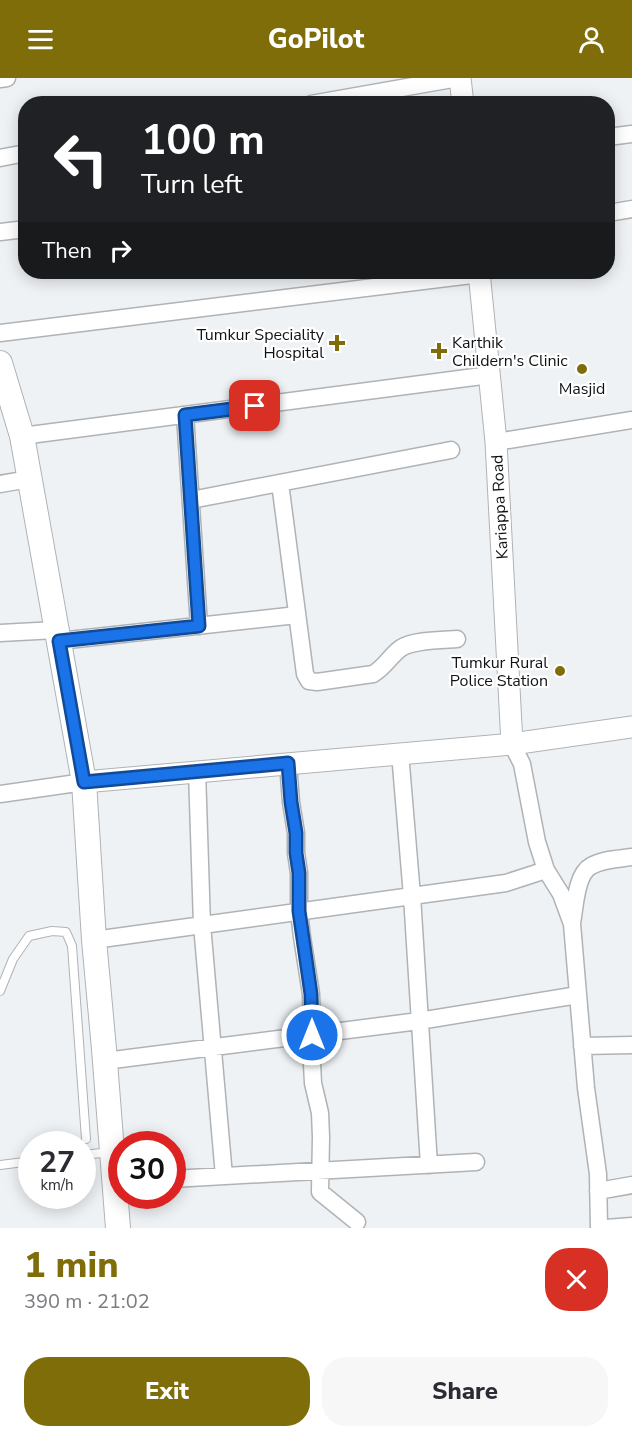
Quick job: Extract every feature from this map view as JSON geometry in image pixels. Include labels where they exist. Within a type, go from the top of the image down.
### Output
[{"type":"main road","points":[[0,363],[22,436],[84,782],[94,940],[110,1131]]},
{"type":"main road","points":[[118,1209],[118,1228]]},
{"type":"street","points":[[0,79],[7,78]]},
{"type":"street","points":[[357,96],[459,78],[462,96]]},
{"type":"street","points":[[615,136],[632,134]]},
{"type":"street","points":[[0,158],[18,155]]},
{"type":"street","points":[[615,212],[632,209]]},
{"type":"street","points":[[0,232],[18,230]]},
{"type":"street","points":[[0,333],[432,279]]},
{"type":"street","name":"Kariappa Road","points":[[481,279],[496,442],[512,744]]},
{"type":"street","points":[[22,436],[490,375]]},
{"type":"street","points":[[185,415],[199,626]]},
{"type":"street","points":[[496,442],[632,420]]},
{"type":"street","points":[[190,500],[451,450]]},
{"type":"street","points":[[0,484],[29,479]]},
{"type":"street","points":[[280,483],[305,674],[309,681],[373,675],[381,670],[403,646],[412,643],[457,639]]},
{"type":"street","points":[[0,633],[57,635],[199,626],[297,615]]},
{"type":"street","points":[[0,794],[84,782],[512,744],[632,727]]},
{"type":"street","points":[[512,744],[522,764],[537,842],[546,870],[561,894],[572,924],[586,1088],[598,1174],[599,1228]]},
{"type":"street","points":[[400,753],[412,896],[429,1165]]},
{"type":"street","points":[[288,763],[299,873],[299,911],[311,994],[313,1083],[320,1113],[320,1192],[357,1222]]},
{"type":"street","points":[[197,771],[202,925],[224,1176]]},
{"type":"street","points":[[572,924],[581,877],[589,867],[603,861],[632,857]]},
{"type":"street","points":[[94,940],[506,883],[546,870]]},
{"type":"street","points":[[105,1061],[312,1035],[578,995]]},
{"type":"street","points":[[582,1046],[632,1045]]},
{"type":"street","points":[[186,1178],[476,1162]]},
{"type":"street","points":[[598,1191],[632,1185]]},
{"type":"street","points":[[606,1228],[632,1226]]},
{"type":"lane","points":[[0,991],[13,959],[29,936],[52,931],[66,932],[72,946],[85,1131]]},
{"type":"lane","points":[[0,1165],[18,1163]]},
{"type":"place","name":"Tumkur Speciality Hospital","points":[[337,343]]},
{"type":"place","name":"Karthik Childern's Clinic","points":[[439,351]]},
{"type":"place","name":"Masjid","points":[[582,369]]},
{"type":"place","name":"Tumkur Rural Police Station","points":[[560,671]]},
{"type":"route","points":[[255,406],[185,415],[199,626],[59,641],[84,782],[288,763],[299,873],[299,911],[311,994],[312,1035]]}]
